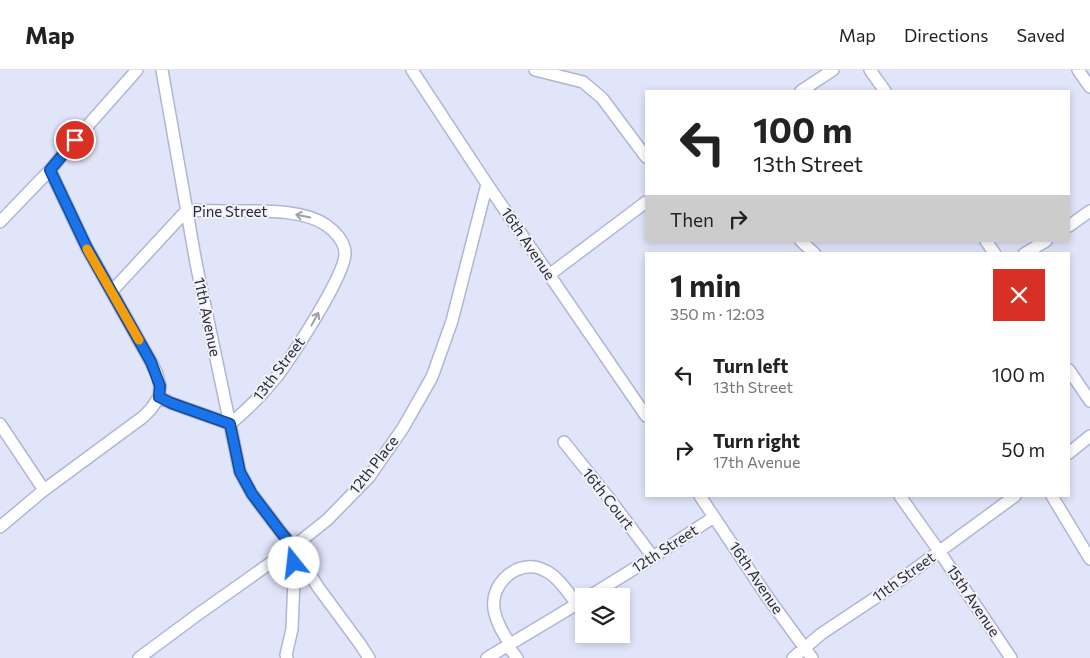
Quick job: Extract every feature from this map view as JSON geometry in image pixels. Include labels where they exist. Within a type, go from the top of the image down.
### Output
[{"type":"street","points":[[0,222],[50,170],[137,70]]},
{"type":"street","name":"11th Avenue","points":[[162,70],[196,263],[240,472],[252,494],[293,547],[318,587],[345,622],[369,658]]},
{"type":"street","name":"16th Avenue","points":[[412,70],[487,184],[645,415]]},
{"type":"street","points":[[534,70],[583,82],[602,98],[645,156]]},
{"type":"street","points":[[803,90],[833,70]]},
{"type":"street","points":[[870,70],[884,90]]},
{"type":"street","points":[[1078,70],[1090,87]]},
{"type":"street","points":[[0,526],[44,490],[143,417],[159,397],[160,386],[157,374],[87,248],[50,170]]},
{"type":"street","name":"12th Place","points":[[139,658],[293,547],[327,520],[369,477],[403,428],[432,377],[452,321],[487,184]]},
{"type":"street","points":[[549,274],[645,203]]},
{"type":"street","name":"Pine Street","points":[[112,291],[187,210],[271,211],[306,216],[327,225],[342,242]]},
{"type":"street","points":[[1070,225],[1090,211]]},
{"type":"street","name":"13th Street","points":[[230,424],[247,410],[278,376],[310,327],[343,264],[345,253],[342,242]]},
{"type":"street","points":[[802,242],[812,252]]},
{"type":"street","points":[[1027,252],[1044,242]]},
{"type":"street","points":[[1070,371],[1090,401]]},
{"type":"street","points":[[159,397],[230,424]]},
{"type":"street","points":[[0,424],[44,490]]},
{"type":"street","points":[[1070,452],[1090,436]]},
{"type":"street","name":"16th Court","points":[[564,442],[653,557]]},
{"type":"street","name":"16th Avenue","points":[[701,497],[766,595],[812,658]]},
{"type":"street","name":"15th Avenue","points":[[901,497],[1011,658]]},
{"type":"street","name":"11th Street","points":[[793,658],[821,634],[881,594],[1015,497]]},
{"type":"street","points":[[1053,497],[1090,559]]},
{"type":"street","name":"12th Street","points":[[603,588],[714,517]]},
{"type":"street","points":[[286,657],[292,629],[293,547]]},
{"type":"street","points":[[516,658],[498,623],[494,608],[496,592],[502,580],[518,569],[535,567],[549,573],[575,597]]},
{"type":"street","points":[[487,658],[575,605]]},
{"type":"slow traffic","points":[[87,249],[139,340]]},
{"type":"route","points":[[75,140],[50,170],[87,248],[157,374],[160,386],[159,397],[230,424],[240,472],[252,494],[293,547],[294,563]]}]
